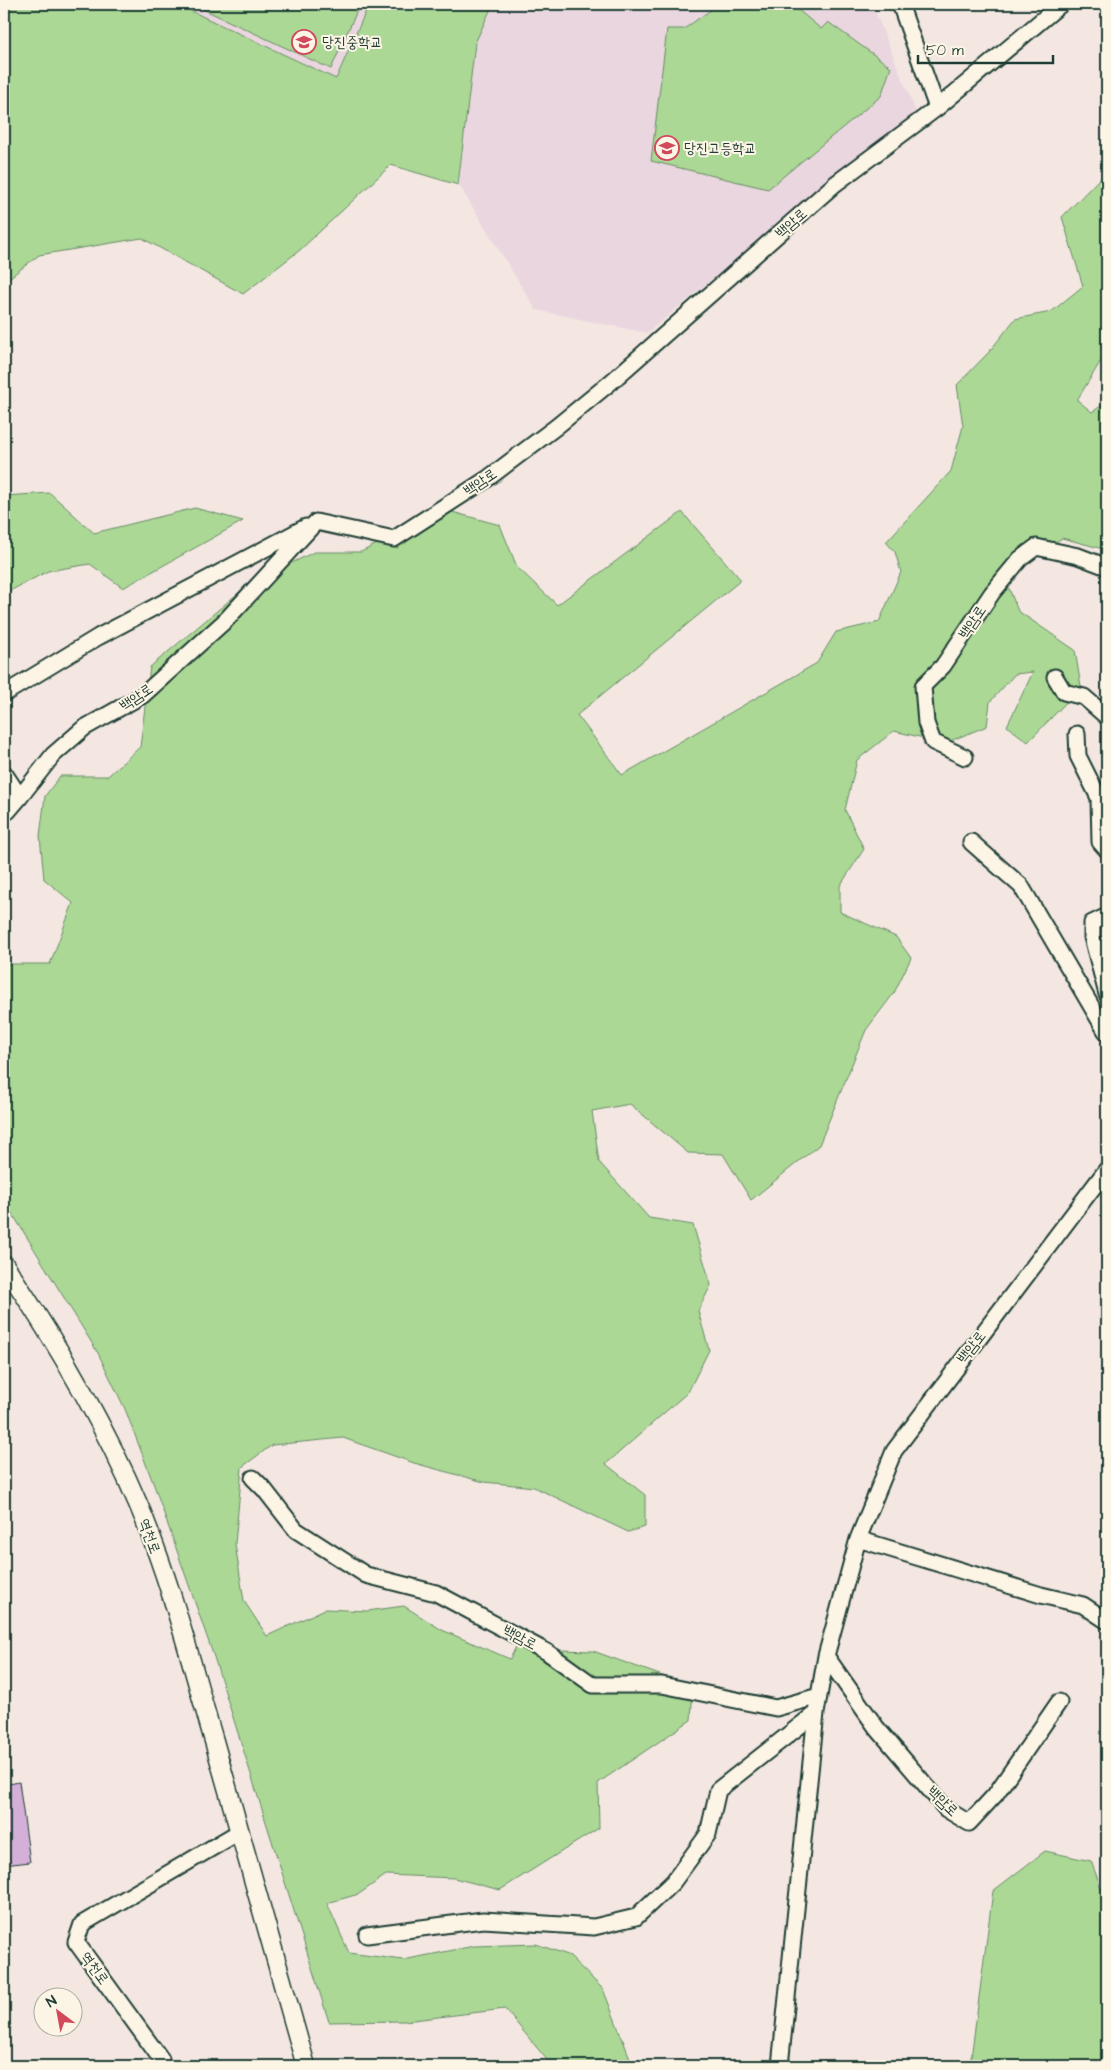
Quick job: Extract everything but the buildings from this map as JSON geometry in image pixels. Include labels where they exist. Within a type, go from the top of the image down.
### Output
[{"type":"street","points":[[900,4],[937,108]]},
{"type":"street","name":"백암로","points":[[4,813],[20,797],[53,755],[84,728],[143,695],[226,620],[316,522],[394,539],[486,479],[556,427],[611,382],[835,184],[937,108],[1062,4]]},
{"type":"street","points":[[4,694],[98,637],[316,522]]},
{"type":"street","name":"백암로","points":[[964,757],[933,742],[926,722],[923,686],[943,666],[992,593],[1020,559],[1036,547],[1078,556],[1107,566]]},
{"type":"street","points":[[1055,677],[1064,692],[1084,697],[1107,717]]},
{"type":"street","points":[[1077,734],[1078,756],[1099,798],[1100,842],[1107,850]]},
{"type":"street","points":[[4,773],[20,797]]},
{"type":"street","points":[[971,842],[1021,886],[1107,1033]]},
{"type":"street","points":[[1107,916],[1092,923],[1092,937],[1107,994]]},
{"type":"street","name":"백암로","points":[[780,2066],[816,1713],[826,1656],[858,1539],[894,1451],[1107,1169]]},
{"type":"street","name":"역천로","points":[[4,1264],[27,1298],[78,1383],[99,1421],[140,1507],[177,1613],[306,2066]]},
{"type":"street","name":"백암로","points":[[253,1478],[264,1488],[296,1530],[366,1576],[436,1593],[547,1652],[593,1685],[662,1686],[776,1708],[819,1696]]},
{"type":"street","points":[[858,1539],[1041,1595],[1083,1605],[1107,1620]]},
{"type":"street","name":"백암로","points":[[826,1656],[876,1727],[946,1809],[969,1823],[995,1795],[1059,1702]]},
{"type":"street","points":[[367,1935],[483,1920],[594,1927],[636,1917],[672,1882],[708,1834],[718,1790],[816,1713]]},
{"type":"street","name":"역천로","points":[[162,2059],[76,1942],[82,1924],[239,1832]]},
{"type":"shaded area","name":"당진중학교","points":[[176,4],[369,4],[336,79]]},
{"type":"shaded area","name":"당진고등학교","points":[[493,4],[872,4],[916,112],[647,333],[536,310],[459,185],[475,42]]},
{"type":"green space","points":[[4,4],[176,4],[336,79],[369,4],[493,4],[475,43],[458,185],[391,165],[300,250],[243,294],[142,238],[39,255],[4,282]]},
{"type":"green space","name":"당진중학교","points":[[192,4],[360,4],[331,69]]},
{"type":"green space","points":[[716,4],[791,4],[821,29],[828,22],[891,67],[881,96],[768,189],[651,161],[667,29],[684,29]]},
{"type":"green space","points":[[1104,174],[1107,175],[1107,351],[1077,400],[1092,412],[1107,402],[1107,550],[1062,538],[1004,576],[1018,611],[1075,650],[1081,687],[1028,742],[1007,726],[1033,672],[1015,674],[990,702],[987,726],[945,743],[894,731],[857,760],[845,810],[864,849],[840,886],[840,912],[896,937],[911,958],[894,993],[866,1030],[819,1145],[751,1200],[723,1154],[688,1153],[630,1104],[592,1111],[599,1162],[649,1218],[693,1225],[711,1285],[698,1311],[709,1350],[688,1392],[606,1464],[645,1495],[645,1527],[628,1532],[534,1487],[484,1482],[414,1463],[343,1438],[272,1445],[242,1467],[235,1544],[244,1601],[267,1636],[325,1609],[367,1611],[404,1606],[442,1630],[510,1659],[522,1634],[561,1650],[593,1651],[693,1687],[691,1720],[598,1783],[599,1828],[500,1890],[454,1878],[386,1875],[359,1894],[327,1903],[349,1953],[403,1960],[474,1946],[536,1944],[568,1955],[603,1989],[633,2066],[552,2066],[505,2009],[405,2021],[329,2022],[214,1657],[154,1485],[125,1409],[98,1353],[4,1200],[4,964],[50,964],[73,903],[44,879],[40,836],[45,796],[60,776],[108,776],[140,747],[150,667],[249,584],[314,552],[361,552],[445,510],[500,525],[517,567],[557,605],[682,512],[741,580],[577,715],[622,775],[817,663],[836,632],[879,622],[901,572],[895,552],[886,542],[951,471],[963,426],[957,385],[989,352],[1015,319],[1051,312],[1083,286],[1062,217]]},
{"type":"green space","points":[[50,493],[94,533],[195,508],[243,521],[123,588],[90,564],[48,571],[4,594],[4,496]]},
{"type":"green space","points":[[1045,1851],[1091,1861],[1107,1904],[1107,2066],[970,2066],[993,1891]]},
{"type":"place","name":"당진중학교","points":[[304,42]]},
{"type":"place","name":"당진고등학교","points":[[667,148]]}]
